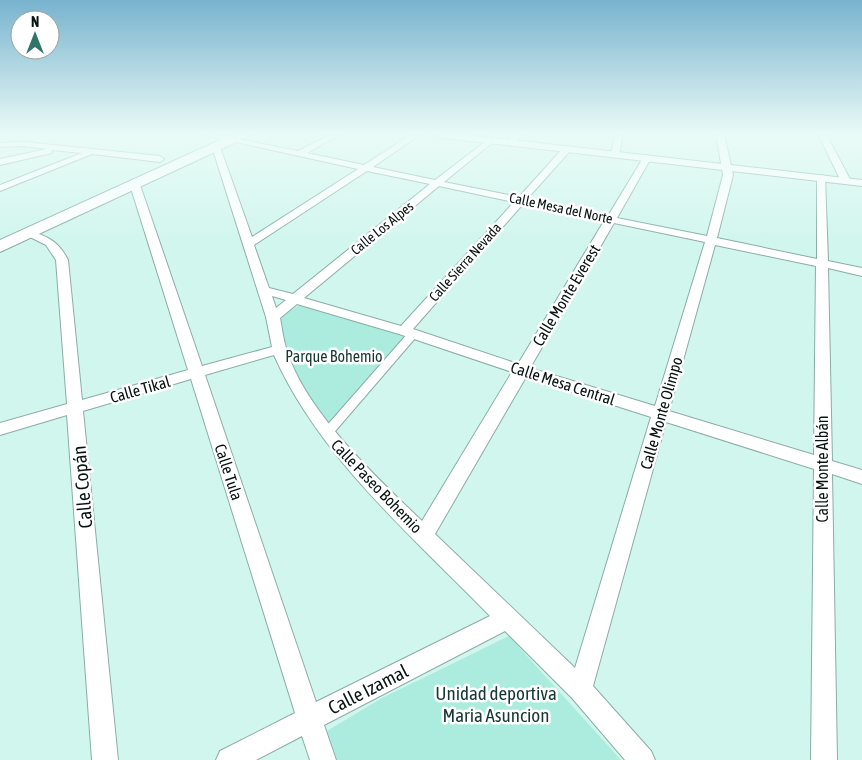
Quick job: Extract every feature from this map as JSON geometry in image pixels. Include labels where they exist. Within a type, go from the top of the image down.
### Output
[{"type":"main road","points":[[72,198],[136,169]]},
{"type":"main road","points":[[0,247],[135,185],[162,169]]},
{"type":"street","points":[[0,188],[48,169]]},
{"type":"street","name":"Calle Paseo Bohemio","points":[[226,169],[274,317],[279,349],[295,385],[327,433],[377,489],[580,690],[642,760]]},
{"type":"street","points":[[249,244],[364,169]]},
{"type":"street","name":"Calle Mesa del Norte","points":[[373,169],[862,272]]},
{"type":"street","name":"Calle Los Alpes","points":[[274,317],[454,169]]},
{"type":"street","name":"Calle Sierra Nevada","points":[[327,433],[408,332],[549,169]]},
{"type":"street","name":"Calle Monte Everest","points":[[424,535],[640,169]]},
{"type":"street","name":"Calle Monte Olimpo","points":[[580,690],[711,240],[728,175],[726,169]]},
{"type":"street","points":[[740,169],[862,183]]},
{"type":"street","points":[[840,169],[846,181]]},
{"type":"street","name":"Calle Monte Albán","points":[[822,178],[824,760]]},
{"type":"street","name":"Calle Tula","points":[[135,185],[323,760]]},
{"type":"street","name":"Calle Copán","points":[[28,234],[50,242],[56,247],[62,260],[105,760]]},
{"type":"street","name":"Calle Mesa Central","points":[[264,290],[408,332],[521,370],[862,477]]},
{"type":"street","name":"Calle Tikal","points":[[0,429],[279,349]]},
{"type":"street","name":"Calle Izamal","points":[[228,760],[508,618]]},
{"type":"green space","name":"Parque Bohemio","points":[[300,305],[318,308],[409,335],[328,427],[296,378],[284,348],[280,316]]},
{"type":"green space","name":"Unidad deportiva Maria Asuncion","points":[[509,636],[621,760],[337,760],[327,731],[382,698]]}]
